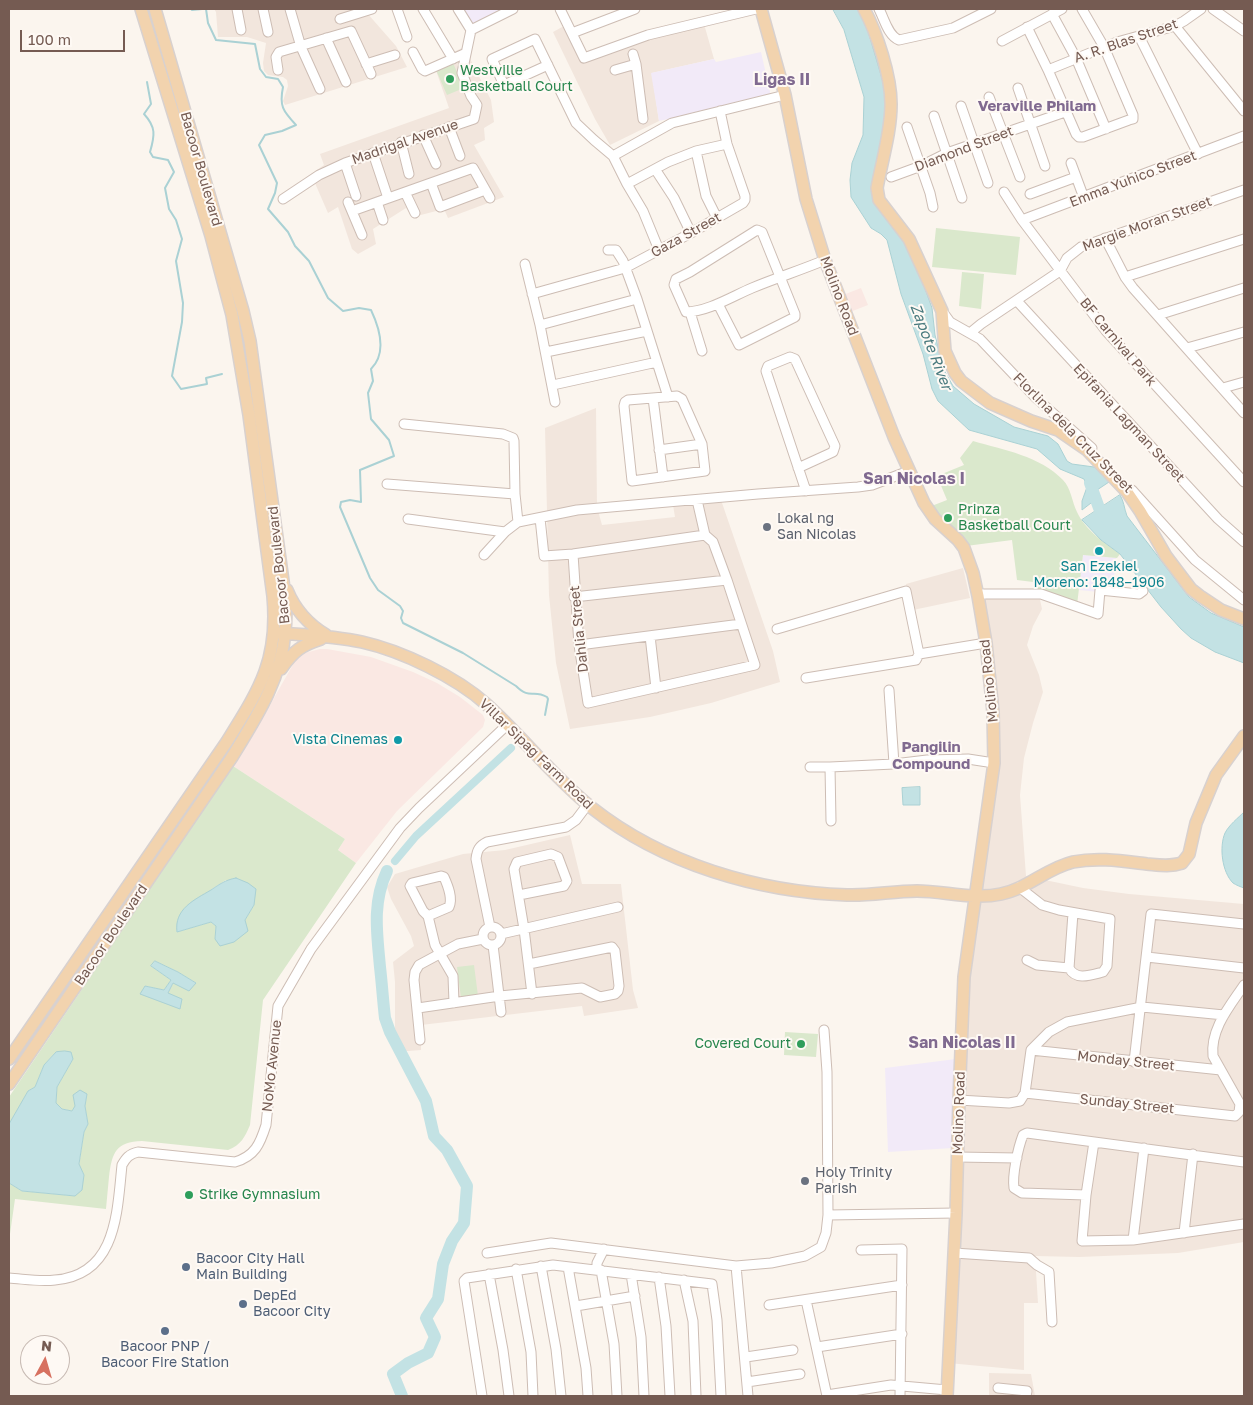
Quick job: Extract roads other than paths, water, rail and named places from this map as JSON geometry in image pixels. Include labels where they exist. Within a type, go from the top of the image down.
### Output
[{"type":"main road","name":"Bacoor Boulevard","points":[[9,1084],[232,757],[258,716],[281,661],[280,633],[275,616],[249,415],[232,315],[211,236],[141,9]]},
{"type":"main road","name":"Bacoor Boulevard","points":[[9,1059],[226,743],[250,705],[264,677],[280,633],[285,606],[250,341],[243,311],[155,9]]},
{"type":"main road","name":"Molino Road","points":[[761,9],[786,95],[806,199],[825,260],[909,471],[927,510],[964,548],[978,594],[986,643],[993,712],[994,762],[964,976],[956,1213],[947,1393]]},
{"type":"main road","points":[[867,12],[888,77],[891,104],[878,196],[882,205],[909,239],[942,311],[945,351],[955,374],[961,381],[990,403],[1031,421],[1058,430],[1087,450],[1127,492],[1140,511],[1156,541],[1182,578],[1196,592],[1221,610],[1244,619]]},
{"type":"main road","points":[[283,581],[290,598],[302,616],[314,628],[328,636]]},
{"type":"main road","name":"Villar Sipag Farm Road","points":[[280,633],[328,636],[364,642],[426,665],[484,702],[548,768],[588,804],[613,823],[686,862],[750,881],[798,890],[868,896],[905,891],[975,896],[1002,894],[1065,864],[1093,859],[1167,865],[1182,863],[1189,854],[1196,823],[1216,775],[1244,736]]},
{"type":"main road","points":[[275,679],[288,658],[295,651],[305,644],[328,636]]},
{"type":"street","points":[[237,9],[241,30]]},
{"type":"street","points":[[263,9],[268,32]]},
{"type":"street","points":[[290,9],[301,47],[320,89]]},
{"type":"street","points":[[340,19],[372,9]]},
{"type":"street","points":[[397,9],[407,37]]},
{"type":"street","points":[[423,9],[452,59]]},
{"type":"street","points":[[458,9],[471,30],[513,9]]},
{"type":"street","points":[[560,9],[584,58],[631,47],[691,23],[756,9]]},
{"type":"street","points":[[572,33],[635,9]]},
{"type":"street","points":[[867,12],[882,10],[890,31],[899,40],[953,28],[990,9]]},
{"type":"street","points":[[1002,41],[1062,9]]},
{"type":"street","points":[[1027,27],[1076,134],[1079,137],[1106,129],[1133,119],[1133,115],[1104,47],[1082,9]]},
{"type":"street","name":"A. R. Blas Street","points":[[1048,70],[1104,47],[1175,26],[1201,9]]},
{"type":"street","points":[[1213,9],[1244,31]]},
{"type":"street","points":[[1052,14],[1076,58],[1106,129]]},
{"type":"street","points":[[1175,26],[1244,111]]},
{"type":"street","points":[[278,70],[276,57],[278,53],[351,30],[371,74]]},
{"type":"street","name":"Madrigal Avenue","points":[[283,199],[319,175],[345,163],[401,142],[474,119],[476,105],[462,73],[471,30]]},
{"type":"street","points":[[1139,36],[1198,154]]},
{"type":"street","points":[[326,38],[346,82]]},
{"type":"street","points":[[548,65],[504,85],[492,59],[535,39],[548,65],[576,123],[613,156],[643,211],[659,250]]},
{"type":"street","points":[[631,47],[636,64],[642,119]]},
{"type":"street","points":[[412,52],[422,69],[426,71],[466,53]]},
{"type":"street","points":[[366,64],[395,55]]},
{"type":"street","points":[[616,70],[636,64]]},
{"type":"street","points":[[1018,88],[1045,166]]},
{"type":"street","points":[[613,156],[672,123],[786,95]]},
{"type":"street","points":[[989,97],[1020,177]]},
{"type":"street","points":[[961,106],[988,183]]},
{"type":"street","points":[[627,184],[668,162],[696,151],[727,144],[720,111]]},
{"type":"street","name":"Diamond Street","points":[[891,177],[921,166],[947,153],[1065,112]]},
{"type":"street","points":[[934,116],[962,198]]},
{"type":"street","points":[[449,127],[460,156]]},
{"type":"street","points":[[907,127],[933,207]]},
{"type":"street","points":[[424,135],[436,164]]},
{"type":"street","name":"Emma Yuhico Street","points":[[1022,220],[1244,136]]},
{"type":"street","points":[[401,142],[410,174]]},
{"type":"street","name":"Gaza Street","points":[[532,294],[625,268],[692,234],[745,200],[727,144]]},
{"type":"street","points":[[696,151],[706,196],[717,218]]},
{"type":"street","points":[[373,153],[388,198]]},
{"type":"street","points":[[345,163],[356,196]]},
{"type":"street","points":[[1071,163],[1084,198]]},
{"type":"street","points":[[362,235],[350,206],[377,202],[473,168],[490,198]]},
{"type":"street","points":[[655,169],[674,198],[692,234]]},
{"type":"street","points":[[1030,194],[1076,177]]},
{"type":"street","points":[[431,183],[440,207],[485,190]]},
{"type":"street","name":"Margie Moran Street","points":[[970,333],[1060,271],[1070,254],[1081,247],[1244,190]]},
{"type":"street","points":[[405,192],[415,213]]},
{"type":"street","name":"BF Carnival Park","points":[[1004,192],[1022,220],[1106,331],[1243,478]]},
{"type":"street","points":[[377,202],[383,220]]},
{"type":"street","points":[[718,304],[737,343],[742,344],[795,317],[780,278],[762,232],[757,230],[676,279],[674,285],[686,312],[718,304],[780,278],[825,260]]},
{"type":"street","points":[[1104,238],[1133,288],[1244,412]]},
{"type":"street","points":[[1125,276],[1244,239]]},
{"type":"street","points":[[608,250],[617,250],[625,268],[637,299],[668,397]]},
{"type":"street","points":[[525,264],[546,352],[555,402]]},
{"type":"street","points":[[1158,315],[1244,288]]},
{"type":"street","points":[[540,325],[637,299]]},
{"type":"street","name":"Epifania Lagman Street","points":[[1016,301],[1218,519],[1244,542]]},
{"type":"street","name":"Florlina dela Cruz Street","points":[[942,311],[950,322],[980,339],[1036,398],[1100,455],[1195,560],[1244,600]]},
{"type":"street","points":[[690,312],[702,351]]},
{"type":"street","points":[[546,352],[647,331]]},
{"type":"street","points":[[1187,348],[1244,332]]},
{"type":"street","points":[[798,468],[833,452],[835,446],[795,359],[790,357],[768,366],[766,371],[798,468],[806,491]]},
{"type":"street","points":[[553,385],[657,362]]},
{"type":"street","points":[[1223,388],[1244,382]]},
{"type":"street","points":[[677,396],[682,399],[702,444],[705,471],[632,480],[625,402],[628,400],[668,397],[677,396]]},
{"type":"street","points":[[653,398],[664,477]]},
{"type":"street","points":[[404,424],[509,435],[514,441],[515,494],[518,522]]},
{"type":"street","points":[[660,450],[702,444]]},
{"type":"street","points":[[484,555],[505,532],[518,522],[577,510],[872,485],[909,471]]},
{"type":"street","points":[[387,484],[515,494]]},
{"type":"street","points":[[650,636],[656,688],[754,665],[713,542],[705,536],[698,500]]},
{"type":"street","points":[[540,518],[544,556],[573,554],[705,536]]},
{"type":"street","points":[[408,519],[505,532]]},
{"type":"street","name":"Dahlia Street","points":[[573,554],[578,645],[588,703],[656,688]]},
{"type":"street","points":[[574,598],[727,580]]},
{"type":"street","points":[[978,594],[1041,594],[1098,614],[1100,590],[1138,594],[1144,591]]},
{"type":"street","points":[[777,630],[906,591],[919,654],[916,660],[806,678]]},
{"type":"street","points":[[578,645],[741,624]]},
{"type":"street","points":[[919,654],[986,643]]},
{"type":"street","points":[[889,690],[894,764]]},
{"type":"street","name":"NoMo Avenue","points":[[9,1278],[65,1279],[81,1273],[96,1262],[109,1243],[116,1218],[122,1165],[131,1154],[138,1152],[235,1162],[246,1159],[254,1152],[262,1140],[266,1125],[278,1006],[311,949],[400,828],[507,725]]},
{"type":"street","points":[[810,767],[894,764],[927,760],[968,759],[994,762]]},
{"type":"street","points":[[830,767],[831,821]]},
{"type":"street","points":[[490,927],[476,859],[477,850],[487,842],[566,827],[576,820],[588,804]]},
{"type":"street","points":[[519,895],[564,886],[567,881],[558,857],[551,854],[517,862],[515,865],[514,872],[519,895],[532,994]]},
{"type":"street","points":[[428,916],[449,907],[451,904],[450,893],[444,877],[441,876],[412,883],[410,886],[422,910],[428,916],[435,944],[453,976],[454,1003]]},
{"type":"street","points":[[1019,887],[1042,905],[1110,920],[1107,966],[1103,972],[1080,977],[1074,975],[1069,968],[1073,913]]},
{"type":"street","points":[[501,934],[618,907]]},
{"type":"street","points":[[1134,1062],[1142,1007],[1151,914],[1244,924]]},
{"type":"street","points":[[490,927],[498,928],[501,934],[500,941],[494,945],[487,944],[483,939],[484,930],[490,927]]},
{"type":"street","points":[[420,1040],[415,972],[419,965],[458,944],[483,939]]},
{"type":"street","points":[[494,945],[501,1012]]},
{"type":"street","points":[[418,1008],[500,996],[582,988],[600,997],[614,994],[619,986],[615,951],[612,947],[529,964]]},
{"type":"street","points":[[1147,957],[1244,968]]},
{"type":"street","points":[[1027,960],[1037,965],[1069,968]]},
{"type":"street","points":[[1221,1070],[1213,1056],[1216,1031],[1244,984]]},
{"type":"street","points":[[959,1100],[1016,1102],[1024,1098],[1031,1050],[1049,1032],[1066,1022],[1142,1007],[1224,1015]]},
{"type":"street","points":[[487,1253],[551,1243],[603,1251],[736,1266],[770,1263],[805,1256],[821,1247],[826,1233],[828,1215],[827,1072],[824,1030]]},
{"type":"street","name":"Monday Street","points":[[1031,1050],[1221,1070]]},
{"type":"street","name":"Sunday Street","points":[[1025,1093],[1235,1116],[1239,1112],[1240,1104],[1221,1070]]},
{"type":"street","points":[[1086,1195],[1022,1192],[1014,1188],[1017,1158],[1024,1135],[1027,1133],[1244,1162]]},
{"type":"street","points":[[1094,1142],[1082,1240],[1133,1240],[1244,1224]]},
{"type":"street","points":[[1133,1240],[1144,1148]]},
{"type":"street","points":[[1184,1233],[1193,1154]]},
{"type":"street","points":[[957,1157],[1017,1158]]},
{"type":"street","points":[[828,1215],[956,1213]]},
{"type":"street","points":[[861,1250],[902,1249],[900,1396]]},
{"type":"street","points":[[603,1251],[607,1264],[602,1270],[614,1344],[617,1396]]},
{"type":"street","points":[[954,1253],[1029,1258],[1048,1272],[1052,1322]]},
{"type":"street","points":[[540,1266],[556,1349],[561,1396]]},
{"type":"street","points":[[482,1396],[463,1283],[465,1279],[540,1266],[602,1270],[712,1284],[718,1320],[721,1396]]},
{"type":"street","points":[[736,1266],[746,1357],[748,1396]]},
{"type":"street","points":[[568,1267],[586,1368],[588,1396]]},
{"type":"street","points":[[516,1269],[530,1352],[533,1396]]},
{"type":"street","points":[[489,1274],[503,1350],[509,1396]]},
{"type":"street","points":[[631,1274],[641,1337],[644,1396]]},
{"type":"street","points":[[659,1277],[666,1326],[670,1396]]},
{"type":"street","points":[[684,1280],[693,1321],[696,1396]]},
{"type":"street","points":[[769,1305],[902,1285]]},
{"type":"street","points":[[576,1306],[635,1296]]},
{"type":"street","points":[[806,1300],[818,1347],[827,1395],[891,1385],[947,1393]]},
{"type":"street","points":[[818,1347],[902,1334]]},
{"type":"street","points":[[746,1357],[793,1350]]},
{"type":"street","points":[[747,1382],[800,1374]]},
{"type":"street","points":[[998,1388],[1027,1390],[1026,1396]]},
{"type":"water","points":[[833,9],[858,9],[868,31],[886,92],[885,122],[872,189],[905,242],[922,280],[932,308],[935,335],[944,370],[953,386],[974,404],[1014,427],[1048,436],[1058,444],[1067,461],[1072,464],[1094,467],[1108,479],[1109,482],[1097,490],[1100,496],[1082,510],[1082,501],[1087,487],[1084,479],[1060,469],[1037,449],[969,430],[938,401],[932,389],[923,354],[901,294],[887,240],[871,228],[851,197],[852,163],[863,135],[864,97],[844,30]]},
{"type":"water","points":[[1120,495],[1127,516],[1189,597],[1211,613],[1244,627],[1244,663],[1215,652],[1191,638],[1161,607],[1120,554],[1101,540],[1082,520]]},
{"type":"water","points":[[920,787],[920,805],[903,805],[902,788]]},
{"type":"water","points":[[1244,812],[1244,888],[1233,883],[1226,873],[1222,845],[1225,833],[1231,824]]},
{"type":"water","points":[[236,878],[256,889],[254,905],[245,920],[248,931],[234,942],[220,946],[215,939],[216,926],[211,922],[177,932],[179,917],[186,906],[223,882]]},
{"type":"water","points":[[155,961],[196,983],[189,991],[173,983],[168,993],[182,999],[180,1009],[140,994],[145,986],[164,990],[171,980],[151,966]]},
{"type":"water","points":[[56,1052],[71,1052],[73,1059],[57,1087],[56,1103],[62,1109],[72,1111],[75,1106],[73,1095],[80,1090],[87,1094],[85,1106],[88,1124],[84,1132],[79,1164],[84,1175],[82,1190],[75,1196],[22,1191],[9,1183],[9,1124],[28,1091],[35,1087],[44,1065]]},
{"type":"waterway","points":[[191,9],[202,9]]},
{"type":"waterway","points":[[206,9],[208,23],[216,40],[255,44],[260,69],[266,77],[278,79],[283,87],[283,108],[296,125],[265,135],[259,145],[277,183],[268,209],[288,232],[295,246],[309,261],[328,298],[343,311],[359,308],[371,310],[377,325],[380,341],[379,356],[371,369],[373,381],[368,393],[371,419],[389,440],[394,456],[360,470],[361,502],[350,500],[341,502],[340,507],[370,578],[378,590],[400,606],[403,611],[401,618],[403,623],[463,653],[528,694],[538,694],[547,697],[545,715]]},
{"type":"waterway","points":[[147,82],[151,104],[144,114],[151,123],[153,132],[150,152],[153,157],[168,160],[174,172],[165,188],[169,209],[176,220],[182,239],[176,261],[183,303],[182,322],[172,376],[181,389],[207,384],[206,378],[222,374]]},
{"type":"waterway","name":"Zapote River","points":[[1090,483],[1099,508],[1109,521]]},
{"type":"waterway","points":[[395,861],[416,836],[511,748]]},
{"type":"waterway","points":[[387,871],[382,883],[377,906],[378,942],[385,1018],[390,1032],[426,1101],[434,1136],[447,1150],[467,1186],[464,1223],[452,1241],[443,1264],[438,1299],[426,1318],[435,1337],[428,1353],[408,1363],[393,1374],[402,1396]]},
{"type":"place","name":"Westville Basketball Court","points":[[450,79]]},
{"type":"place","name":"Prinza Basketball Court","points":[[948,518]]},
{"type":"place","name":"Lokal ng San Nicolas","points":[[767,527]]},
{"type":"place","name":"San Ezekiel Moreno: 1848–1906","points":[[1099,551]]},
{"type":"place","name":"Vista Cinemas","points":[[398,740]]},
{"type":"place","name":"Covered Court","points":[[801,1044]]},
{"type":"place","name":"Holy Trinity Parish","points":[[805,1181]]},
{"type":"place","name":"Strike Gymnasium","points":[[189,1195]]},
{"type":"place","name":"Bacoor City Hall Main Building","points":[[186,1267]]},
{"type":"place","name":"DepEd Bacoor City","points":[[243,1304]]},
{"type":"place","name":"Bacoor PNP / Bacoor Fire Station","points":[[165,1331]]},
{"type":"district","name":"Ligas II","points":[[782,80]]},
{"type":"district","name":"Veraville Philam","points":[[1037,106]]},
{"type":"district","name":"San Nicolas I","points":[[914,479]]},
{"type":"district","name":"Pangilin Compound","points":[[931,756]]},
{"type":"district","name":"San Nicolas II","points":[[962,1043]]}]
